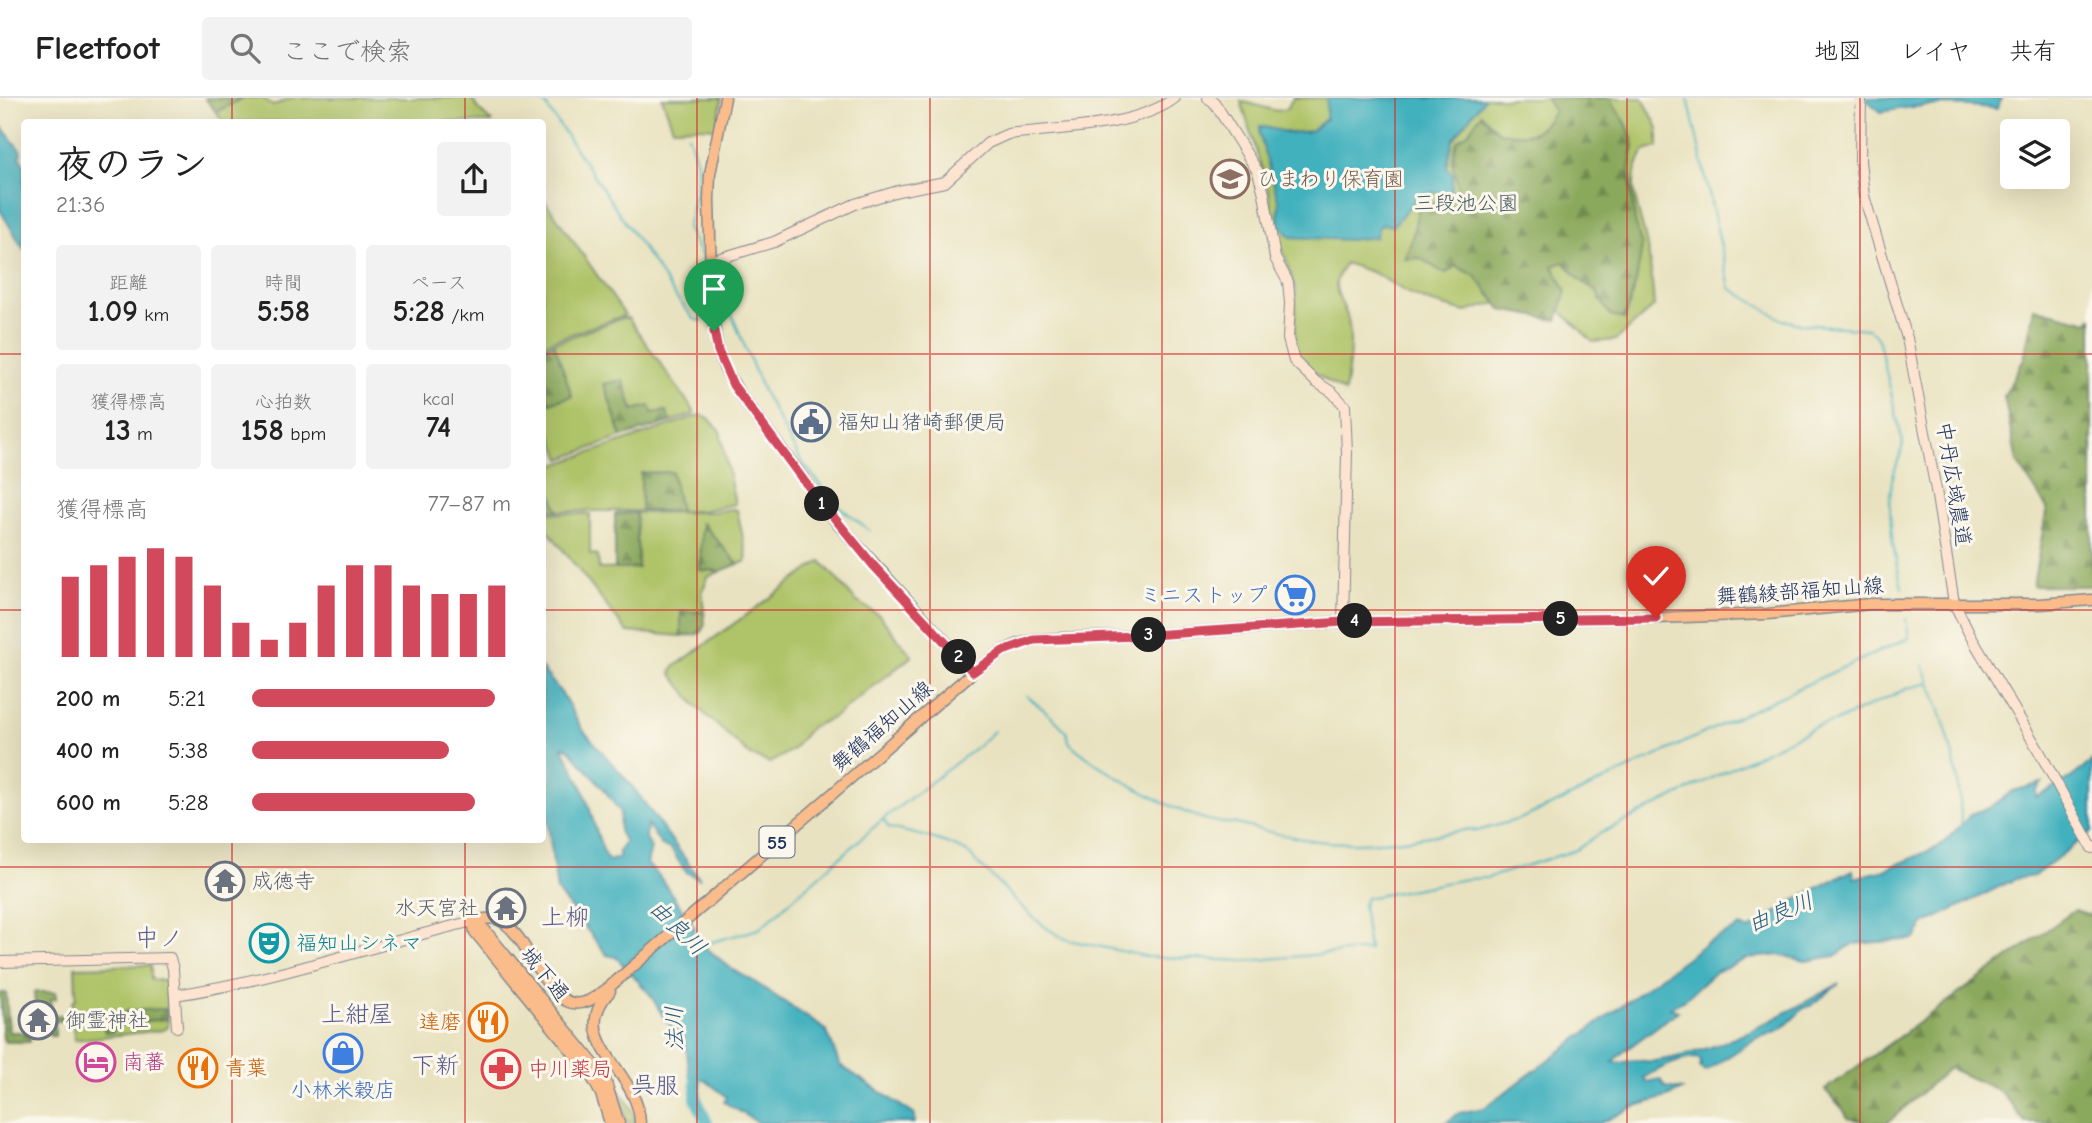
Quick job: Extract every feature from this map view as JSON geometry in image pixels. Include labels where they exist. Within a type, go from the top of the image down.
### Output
[{"type":"main road","points":[[725,98],[710,174],[709,200],[714,331],[718,351],[733,385],[838,524],[973,672]]},
{"type":"main road","name":"舞鶴綾部福知山線","points":[[973,672],[1003,651],[1034,640],[1343,622],[1721,616],[1870,604],[2040,604],[2092,600]]},
{"type":"main road","name":"舞鶴福知山線","points":[[592,1005],[606,995],[628,970],[973,672]]},
{"type":"main road","points":[[473,921],[492,918],[504,923],[515,934],[553,991],[572,1002],[592,1005],[597,1035],[634,1092],[640,1123]]},
{"type":"main road","name":"城下通","points":[[473,921],[475,932],[589,1072],[601,1094],[610,1123]]},
{"type":"main road","name":"城下通","points":[[473,921],[484,929],[593,1063],[608,1087],[619,1123]]},
{"type":"street","points":[[711,261],[774,242],[855,204],[898,191],[945,182],[996,138],[1008,134],[1090,126],[1124,119],[1157,109],[1175,98]]},
{"type":"street","points":[[1208,98],[1258,172],[1275,258],[1288,282],[1289,339],[1294,361],[1316,382],[1332,392],[1345,407],[1348,453],[1343,622]]},
{"type":"street","name":"中丹広域農道","points":[[1861,98],[1860,161],[1864,196],[1907,338],[1920,397],[1954,603],[2092,848]]},
{"type":"street","points":[[175,995],[267,977],[473,921]]},
{"type":"street","points":[[0,962],[170,958],[177,1027]]},
{"type":"green space","points":[[205,98],[243,98],[216,112]]},
{"type":"green space","points":[[243,98],[263,98],[273,106],[291,98],[471,98],[489,119],[222,119],[216,112]]},
{"type":"green space","points":[[662,98],[722,98],[717,129],[673,128]]},
{"type":"green space","name":"三段池公園","points":[[1293,98],[1643,98],[1658,128],[1658,147],[1644,151],[1638,163],[1634,185],[1649,257],[1654,306],[1616,340],[1593,342],[1558,308],[1504,301],[1465,312],[1429,302],[1374,273],[1345,263],[1336,283],[1350,334],[1345,392],[1312,371],[1297,356],[1296,291],[1285,256],[1276,240],[1269,193],[1241,101],[1277,111],[1287,109]]},
{"type":"green space","points":[[1546,98],[1609,98],[1627,125],[1634,145],[1629,169],[1635,221],[1642,247],[1636,282],[1625,319],[1610,316],[1596,291],[1580,280],[1564,262],[1553,266],[1566,291],[1557,320],[1502,310],[1475,276],[1456,266],[1445,274],[1420,258],[1405,259],[1418,210],[1457,191],[1457,179],[1452,163],[1457,141],[1468,133],[1481,114],[1499,132],[1532,133],[1543,126],[1554,111]]},
{"type":"green space","points":[[546,202],[625,315],[546,343]]},
{"type":"green space","points":[[2034,308],[2088,322],[2092,318],[2092,586],[2033,586],[2047,508],[2017,462],[2004,396],[2024,359]]},
{"type":"green space","points":[[628,318],[694,414],[670,422],[666,411],[639,411],[604,385],[622,437],[561,459],[549,428],[546,428],[546,396],[549,403],[572,396],[554,343]]},
{"type":"green space","points":[[554,343],[572,396],[549,403],[546,394],[546,346]]},
{"type":"green space","points":[[623,380],[633,410],[650,406],[652,414],[666,411],[670,422],[622,437],[604,384]]},
{"type":"green space","points":[[700,415],[709,418],[720,431],[735,504],[701,511],[680,511],[672,472],[641,473],[641,511],[558,511],[546,477],[546,468]]},
{"type":"green space","points":[[672,472],[680,511],[641,511],[641,473]]},
{"type":"green space","points":[[546,477],[558,511],[546,510]]},
{"type":"green space","points":[[737,510],[747,557],[745,562],[738,564],[702,524],[700,570],[721,571],[708,577],[702,592],[704,612],[681,612],[681,636],[627,632],[546,528],[546,513],[590,514],[590,554],[598,555],[599,569],[638,568],[636,513]]},
{"type":"green space","points":[[636,513],[638,568],[615,569],[615,514]]},
{"type":"green space","points":[[702,523],[738,564],[721,571],[700,570]]},
{"type":"green space","points":[[821,561],[856,601],[879,615],[912,656],[833,718],[811,727],[792,750],[770,763],[750,755],[696,706],[671,673],[674,667]]},
{"type":"green space","points":[[681,612],[704,612],[705,624],[702,632],[681,636]]},
{"type":"green space","points":[[2075,910],[2092,916],[2092,1123],[2026,1123],[2000,1091],[1949,1068],[1887,1123],[1848,1118],[1825,1090]]},
{"type":"green space","points":[[151,965],[151,980],[166,980],[168,1027],[163,1030],[74,1040],[72,1002],[76,998],[75,967]]},
{"type":"green space","points":[[34,992],[56,992],[56,999],[51,999],[51,1015],[70,1015],[71,1020],[55,1021],[55,1036],[50,1036],[45,1029],[42,1013],[35,1010]]},
{"type":"green space","points":[[0,993],[6,993],[9,1032],[30,1032],[30,1042],[5,1042]]},
{"type":"green space","points":[[165,1009],[168,1019],[124,1023],[112,1032],[105,1032],[103,1025],[107,1018],[120,1017],[127,1011]]},
{"type":"green space","points":[[619,1091],[630,1106],[635,1123],[628,1123]]},
{"type":"water","points":[[1327,98],[1485,98],[1453,140],[1447,167],[1453,174],[1451,194],[1437,192],[1419,195],[1393,226],[1382,224],[1376,237],[1349,240],[1290,237],[1278,223],[1279,203],[1259,133],[1260,126],[1290,133],[1311,131],[1326,119]]},
{"type":"water","points":[[1864,98],[2001,98],[1998,109],[1940,105],[1881,112]]},
{"type":"water","points":[[0,125],[21,151],[21,245],[0,210]]},
{"type":"water","name":"由良川","points":[[546,674],[563,695],[582,729],[632,786],[700,879],[686,872],[671,849],[662,846],[647,824],[646,838],[651,848],[647,864],[659,876],[695,928],[693,937],[733,970],[826,1030],[840,1065],[915,1115],[915,1123],[759,1123],[724,1102],[727,1097],[705,1080],[690,1077],[685,1039],[666,1021],[650,994],[616,957],[607,955],[557,891],[546,810]],"holes":[[[562,747],[568,748],[620,812],[619,831],[625,842],[619,851],[619,858],[608,861],[582,787]]]},
{"type":"water","name":"由良川","points":[[2092,761],[2092,831],[2034,876],[2015,879],[1924,924],[1915,939],[1853,944],[1835,956],[1805,961],[1780,955],[1749,958],[1715,972],[1684,1000],[1670,1008],[1678,1011],[1613,1062],[1655,1061],[1705,1049],[1750,1031],[1839,984],[1804,1008],[1782,1029],[1755,1039],[1705,1072],[1700,1067],[1699,1058],[1692,1058],[1670,1064],[1644,1078],[1646,1082],[1660,1079],[1665,1087],[1682,1090],[1633,1107],[1601,1123],[1445,1123],[1459,1113],[1484,1108],[1706,943],[1741,926],[1749,930],[1805,894],[1853,870],[1854,878],[1885,870],[1940,846],[1973,813],[1989,808],[2013,791],[2042,783],[2036,791],[2036,797],[2072,777]]},
{"type":"waterway","points":[[541,98],[676,297],[694,319],[702,321]]},
{"type":"waterway","points":[[1688,98],[1730,288],[1783,320],[1868,329],[1875,334],[1879,342],[1903,443],[1890,494],[1890,521],[1902,588]]},
{"type":"waterway","points":[[688,135],[697,161],[697,188],[687,228],[705,262]]},
{"type":"waterway","points":[[720,293],[730,310],[763,391],[801,461],[837,505],[870,531]]},
{"type":"waterway","points":[[1026,695],[1059,723],[1070,743],[1087,757],[1126,783],[1195,816],[1310,840],[1350,843],[1390,841],[1470,829],[1477,831],[1520,819],[1909,638],[1906,619]]},
{"type":"waterway","points":[[1923,665],[1938,704],[1955,764],[1961,826]]},
{"type":"waterway","points":[[883,819],[889,828],[939,840],[967,852],[1031,916],[1068,940],[1149,957],[1246,961],[1369,950],[1363,905],[1366,898],[1466,879],[1487,878],[1576,850],[1599,834],[1817,726],[1835,722],[1908,688],[1930,683]]},
{"type":"waterway","name":"由良川","points":[[701,945],[759,929],[883,819],[994,731]]},
{"type":"waterway","name":"法川","points":[[696,1062],[696,1099],[707,1123]]},
{"type":"place","name":"ひまわり保育園","points":[[1230,179]]},
{"type":"place","name":"福知山猪崎郵便局","points":[[811,422]]},
{"type":"place","name":"ミニストップ","points":[[1295,595]]},
{"type":"place","name":"成徳寺","points":[[225,881]]},
{"type":"place","name":"水天宮社","points":[[506,908]]},
{"type":"place","name":"福知山シネマ","points":[[269,943]]},
{"type":"place","name":"御霊神社","points":[[38,1020]]},
{"type":"place","name":"達磨","points":[[488,1022]]},
{"type":"place","name":"小林米穀店","points":[[343,1053]]},
{"type":"place","name":"南蕃","points":[[96,1062]]},
{"type":"place","name":"青葉","points":[[198,1068]]},
{"type":"place","name":"中川薬局","points":[[501,1069]]},
{"type":"district","name":"上柳","points":[[565,917]]},
{"type":"district","name":"中ノ","points":[[159,938]]},
{"type":"district","name":"上紺屋","points":[[357,1014]]},
{"type":"district","name":"下新","points":[[435,1065]]},
{"type":"district","name":"呉服","points":[[655,1085]]},
{"type":"route","points":[[714,331],[718,351],[733,385],[804,481],[873,565],[973,672],[1003,651],[1034,640],[1343,622],[1656,618]]}]
